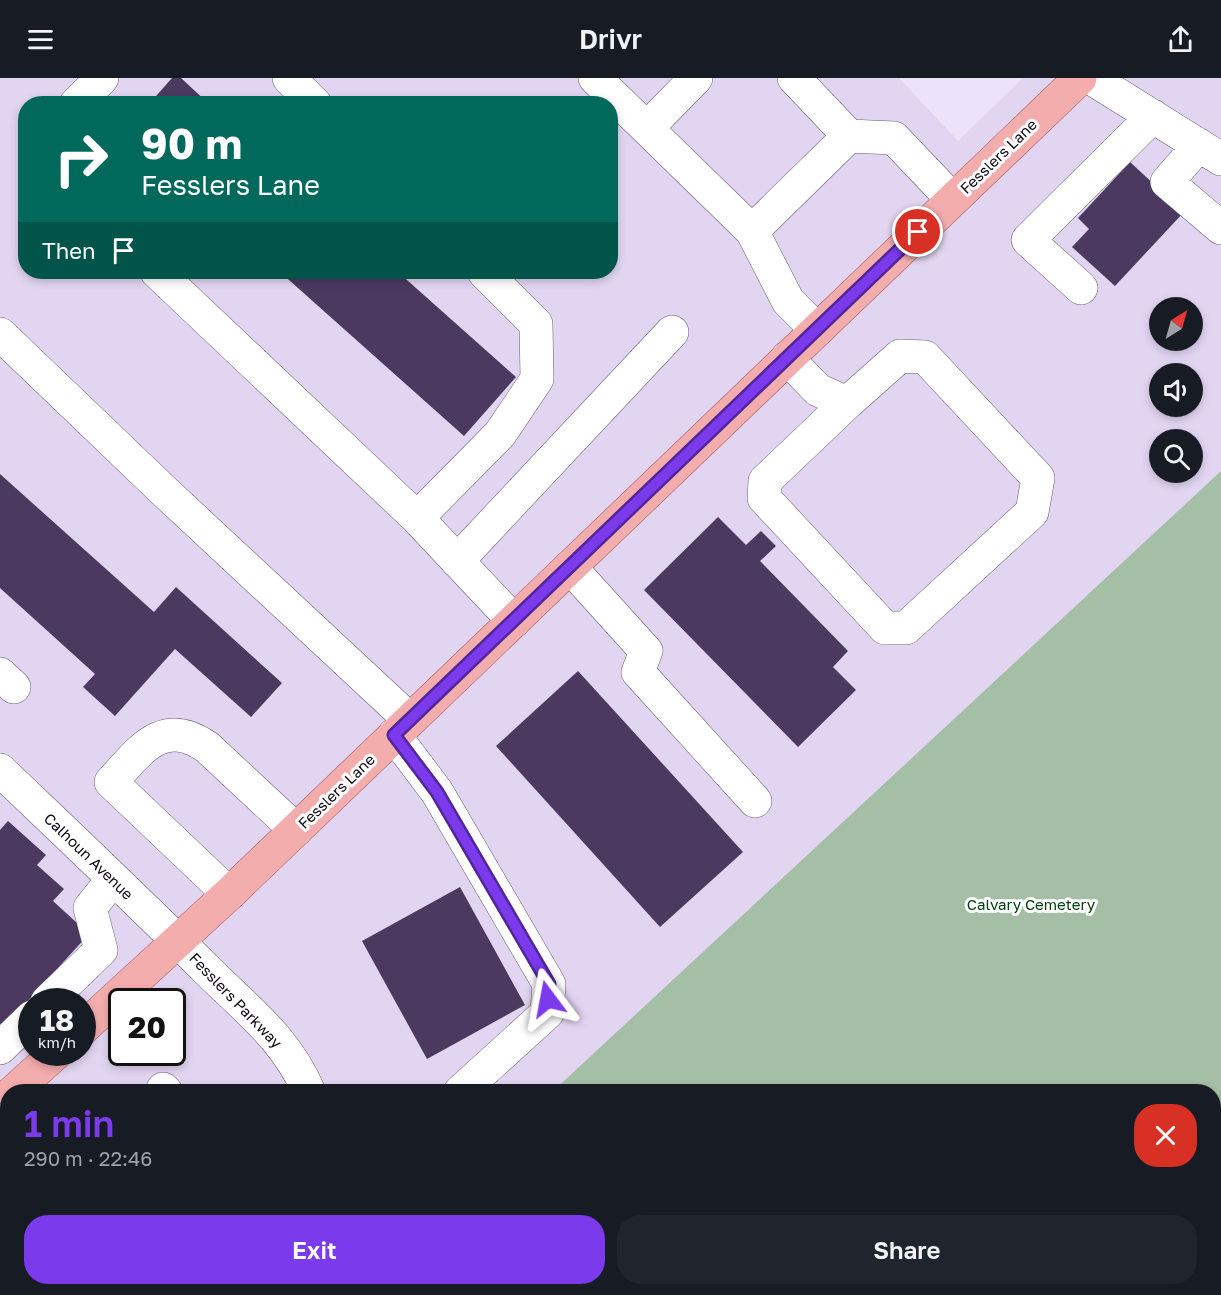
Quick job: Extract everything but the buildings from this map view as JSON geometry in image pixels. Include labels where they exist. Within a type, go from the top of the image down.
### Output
[{"type":"main road","name":"Fesslers Lane","points":[[96,1016],[229,894],[1080,78]]},
{"type":"main road","points":[[22,1084],[42,1066]]},
{"type":"street","points":[[84,96],[102,78]]},
{"type":"street","points":[[289,78],[307,96]]},
{"type":"street","points":[[595,78],[614,96]]},
{"type":"street","points":[[647,128],[696,78]]},
{"type":"street","points":[[794,78],[849,136],[894,138],[952,200]]},
{"type":"street","points":[[1091,78],[1210,152],[1167,182],[1221,228]]},
{"type":"street","points":[[618,100],[752,231],[788,301],[817,330]]},
{"type":"street","points":[[1081,288],[1028,240],[1153,116]]},
{"type":"street","points":[[752,231],[849,136]]},
{"type":"street","points":[[164,279],[417,518],[514,621]]},
{"type":"street","points":[[417,518],[500,434],[537,379],[536,324],[491,279]]},
{"type":"street","points":[[457,561],[672,332]]},
{"type":"street","points":[[0,334],[165,492],[402,727],[437,792],[549,984],[547,1013],[469,1084]]},
{"type":"street","points":[[900,356],[925,357],[1038,478],[1032,512],[906,628],[885,628],[764,498],[765,481],[847,403],[900,356]]},
{"type":"street","points":[[787,358],[818,390],[847,403]]},
{"type":"street","points":[[570,567],[646,651],[638,672],[755,801]]},
{"type":"street","points":[[229,894],[111,782],[141,750],[153,740],[164,736],[189,737],[200,742],[296,830]]},
{"type":"street","name":"Calhoun Avenue","points":[[3,780],[113,879],[178,942]]},
{"type":"street","points":[[62,988],[101,950],[90,908],[113,879]]},
{"type":"street","name":"Fesslers Parkway","points":[[178,942],[273,1035],[290,1058],[305,1084]]},
{"type":"street","points":[[0,1048],[18,1031]]},
{"type":"shaded area","points":[[0,78],[899,78],[958,141],[1023,78],[1221,78],[1221,471],[561,1084],[0,1084]]},
{"type":"green space","name":"Calvary Cemetery","points":[[1221,471],[1221,1084],[561,1084]]},
{"type":"route","points":[[548,999],[549,984],[437,792],[394,735],[918,232]]}]
